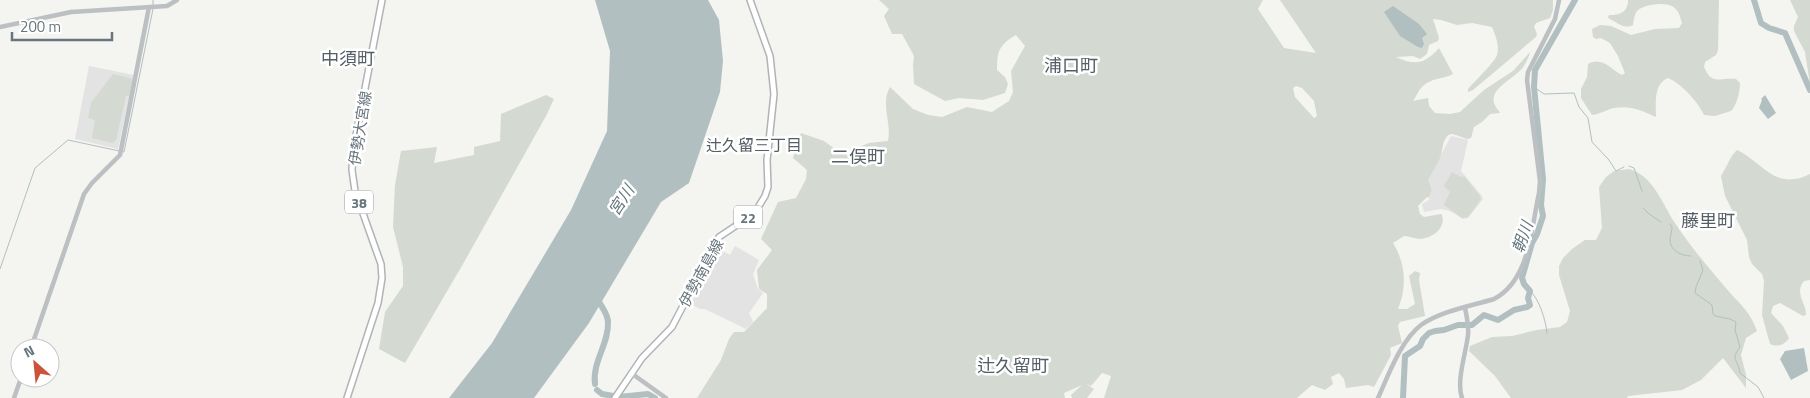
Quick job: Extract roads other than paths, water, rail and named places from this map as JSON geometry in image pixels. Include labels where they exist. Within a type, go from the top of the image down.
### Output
[{"type":"main road","name":"伊勢大宮線","points":[[347,398],[378,303],[382,284],[380,264],[358,200],[352,170],[353,151],[382,0]]},
{"type":"main road","name":"伊勢南島線","points":[[615,398],[642,358],[672,327],[719,237],[746,219],[757,209],[765,196],[768,187],[768,156],[774,94],[770,56],[750,0]]},
{"type":"street","points":[[0,27],[71,12],[167,6],[177,0]]},
{"type":"street","points":[[1378,398],[1393,363],[1416,329],[1438,316],[1502,295],[1515,282],[1524,263],[1540,181],[1527,80],[1528,72],[1555,19],[1559,0]]},
{"type":"street","points":[[35,338],[84,194],[120,152],[152,7]]},
{"type":"street","points":[[1462,398],[1460,387],[1468,326],[1465,308]]},
{"type":"street","points":[[631,373],[666,398]]},
{"type":"water","name":"宮川","points":[[595,0],[708,0],[719,20],[723,61],[720,92],[689,183],[661,202],[589,323],[534,398],[449,398],[492,343],[571,210],[607,131],[610,51]]},
{"type":"water","points":[[1393,6],[1419,24],[1427,34],[1422,38],[1424,44],[1422,48],[1400,36],[1384,12]]},
{"type":"water","points":[[1765,95],[1776,113],[1768,119],[1759,108],[1761,99]]},
{"type":"water","points":[[1804,348],[1808,371],[1791,380],[1780,359],[1785,351]]},
{"type":"waterway","points":[[153,0],[153,5]]},
{"type":"waterway","name":"朝川","points":[[1403,398],[1405,356],[1420,346],[1423,339],[1429,333],[1458,325],[1472,325],[1484,315],[1498,320],[1514,310],[1530,305],[1528,298],[1530,291],[1522,278],[1532,243],[1543,216],[1541,205],[1543,179],[1534,87],[1535,70],[1575,0]]},
{"type":"waterway","points":[[1754,0],[1761,23],[1769,28],[1785,33],[1810,90]]},
{"type":"waterway","points":[[0,269],[35,168],[68,140],[124,152],[153,9]]},
{"type":"waterway","points":[[1534,87],[1544,94],[1574,93],[1579,107],[1588,118],[1592,142],[1609,160],[1616,171],[1624,167]]},
{"type":"waterway","points":[[1629,166],[1634,168],[1642,191]]},
{"type":"waterway","points":[[1643,208],[1661,222]]},
{"type":"waterway","points":[[1670,224],[1672,227],[1670,240],[1672,247],[1680,254],[1691,256]]},
{"type":"waterway","points":[[1700,261],[1703,270],[1695,293],[1712,305],[1715,316],[1736,322],[1735,330],[1740,347],[1735,357],[1740,373],[1758,387],[1764,398]]},
{"type":"waterway","points":[[1530,291],[1542,310],[1547,333]]},
{"type":"waterway","points":[[595,384],[596,368],[608,330],[607,316],[597,297]]},
{"type":"waterway","points":[[597,390],[602,394],[613,396]]},
{"type":"waterway","points":[[619,397],[648,394],[655,398]]},
{"type":"district","name":"中須町","points":[[348,58]]},
{"type":"district","name":"浦口町","points":[[1071,65]]},
{"type":"district","name":"辻久留三丁目","points":[[754,145]]},
{"type":"district","name":"二俣町","points":[[858,156]]},
{"type":"district","name":"藤里町","points":[[1708,220]]},
{"type":"district","name":"辻久留町","points":[[1013,365]]}]
